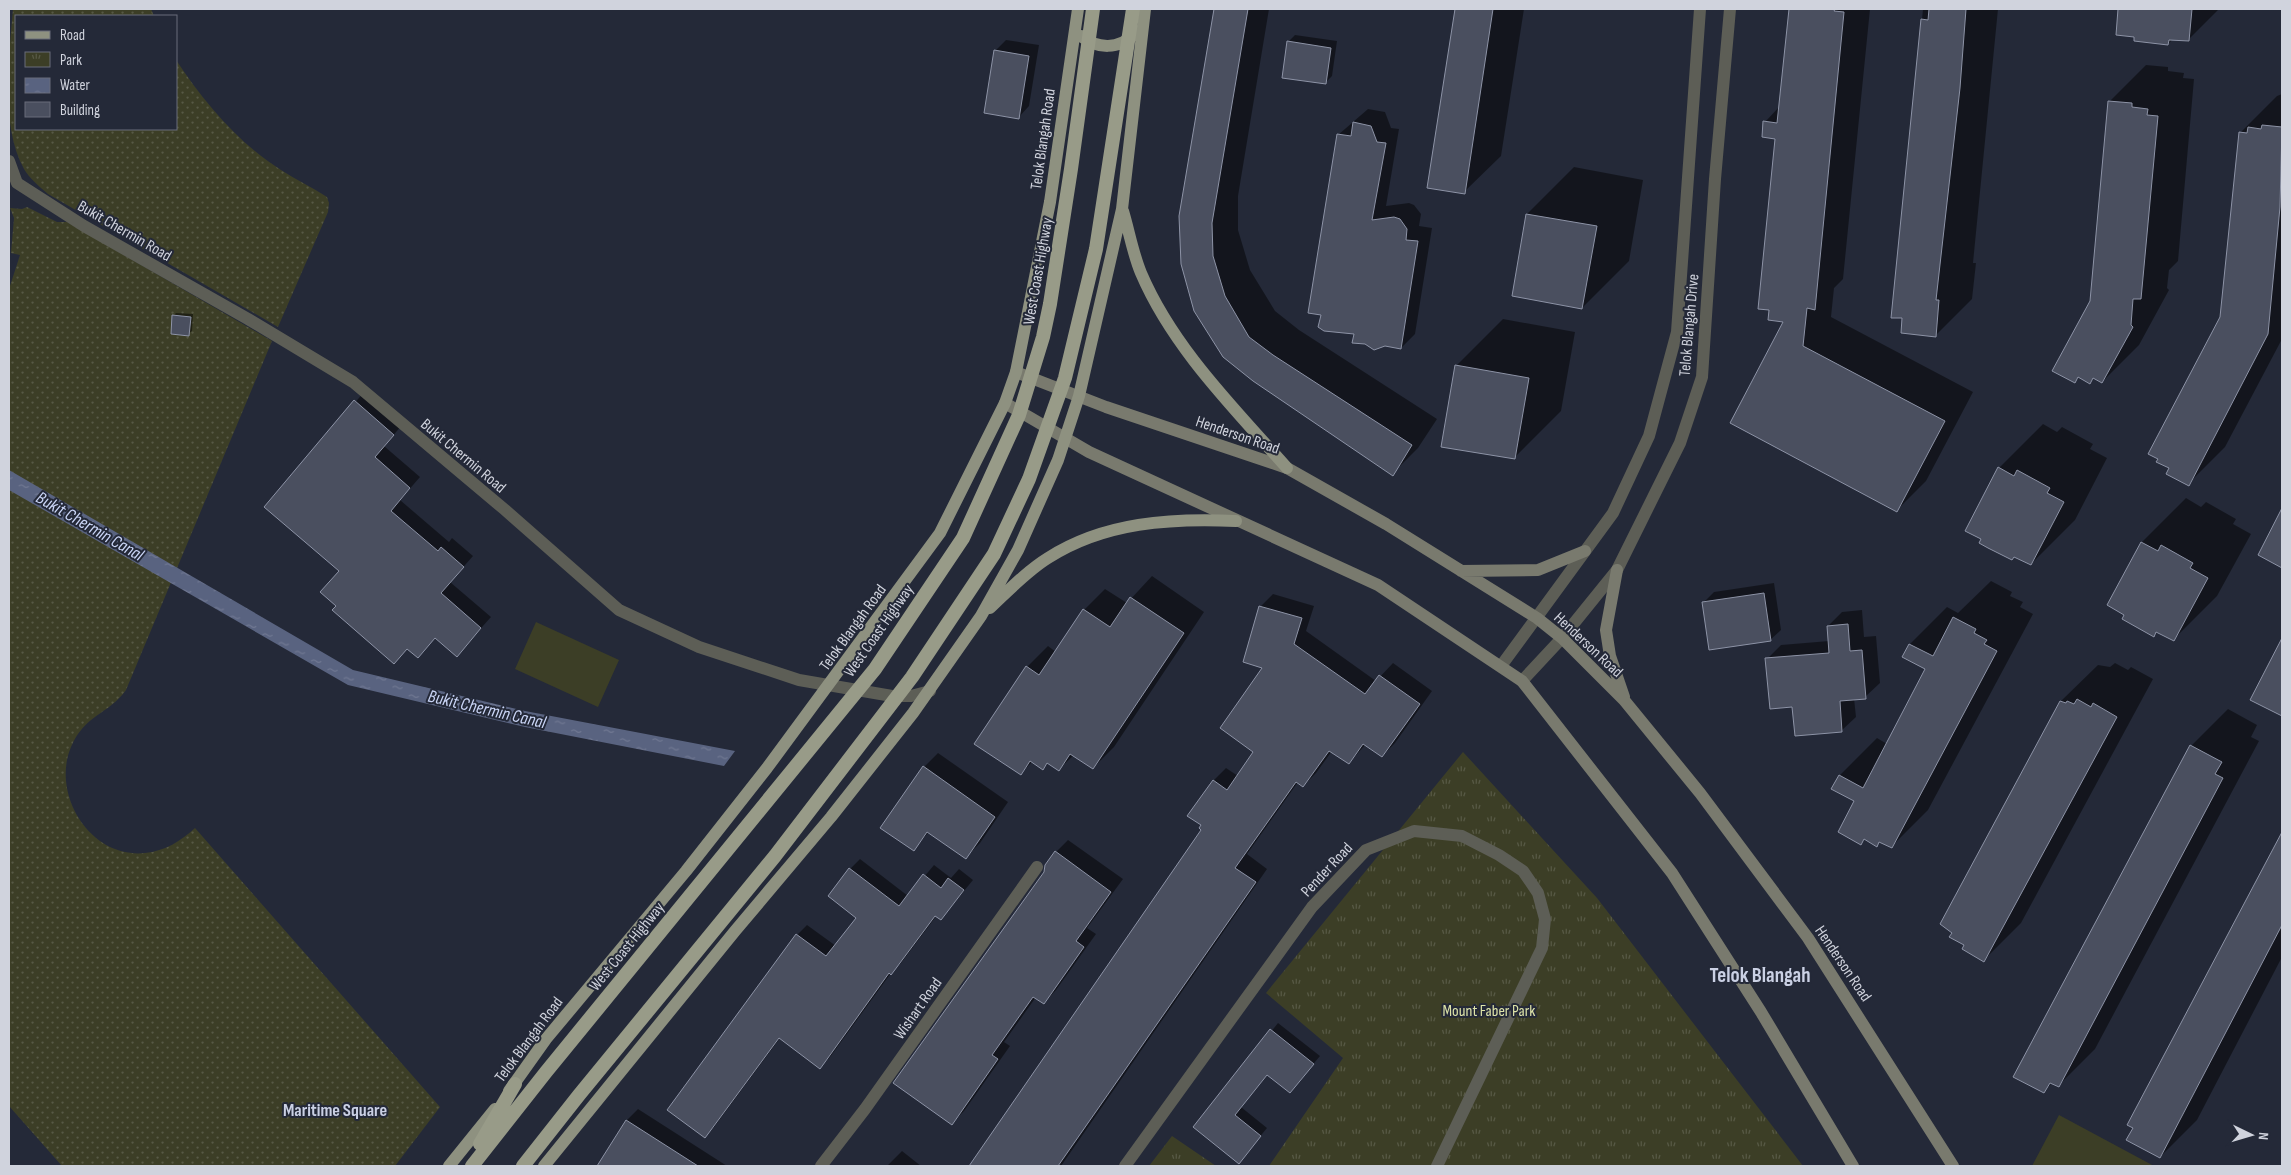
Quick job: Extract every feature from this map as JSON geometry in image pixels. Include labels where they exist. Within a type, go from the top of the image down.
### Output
[{"type":"highway","name":"West Coast Highway","points":[[472,1166],[546,1072],[875,668],[964,538],[1019,415],[1043,337],[1072,169],[1093,9]]},
{"type":"highway","points":[[523,1166],[781,848],[912,677],[994,554],[1029,478],[1065,378],[1096,249],[1133,9]]},
{"type":"highway","points":[[467,1166],[515,1084]]},
{"type":"main road","name":"Telok Blangah Road","points":[[450,1166],[515,1084],[546,1040],[686,871],[830,685],[940,533],[1005,403],[1016,372],[1050,202],[1078,9]]},
{"type":"main road","points":[[544,1166],[734,931],[831,817],[930,690],[980,616],[1018,550],[1058,460],[1079,396],[1122,209],[1145,9]]},
{"type":"main road","points":[[1075,32],[1091,44],[1110,47],[1128,40],[1142,26]]},
{"type":"main road","points":[[1122,209],[1141,273],[1174,334],[1221,394],[1287,468]]},
{"type":"main road","name":"Henderson Road","points":[[1016,372],[1079,396],[1287,468],[1386,524],[1536,618],[1562,638],[1624,700],[1700,793],[1808,938],[1953,1166]]},
{"type":"main road","points":[[1005,403],[1089,452],[1378,585],[1522,681],[1672,873],[1761,1012],[1853,1166]]},
{"type":"main road","points":[[980,616],[1047,559],[1100,534],[1135,524],[1175,520],[1236,521]]},
{"type":"main road","points":[[1461,571],[1538,570],[1585,551]]},
{"type":"main road","points":[[1617,570],[1606,630],[1610,656],[1624,700]]},
{"type":"street","name":"Telok Blangah Drive","points":[[1500,666],[1612,513],[1649,436],[1677,332],[1700,9]]},
{"type":"street","name":"Telok Blangah Drive","points":[[1522,681],[1562,638],[1617,570],[1680,444],[1702,376],[1715,180],[1730,9]]},
{"type":"street","name":"Bukit Chermin Road","points":[[9,161],[18,183],[84,226],[248,319],[353,382],[619,610],[699,647],[799,680],[892,696],[911,696],[930,690]]},
{"type":"street","name":"Pender Road","points":[[1126,1166],[1312,907],[1366,850],[1414,831],[1462,836],[1499,855],[1522,871],[1538,893],[1544,919],[1542,948],[1437,1166]]},
{"type":"street","name":"Wishart Road","points":[[821,1166],[865,1109],[1037,867]]},
{"type":"green space","points":[[13,9],[151,9],[154,15],[15,15],[15,130],[178,130],[178,63],[210,106],[250,147],[281,170],[327,197],[329,203],[328,212],[278,327],[48,194],[35,182],[24,169],[16,152],[9,112],[8,69]]},
{"type":"green space","points":[[27,207],[57,222],[67,222],[272,341],[126,690],[112,705],[90,721],[77,736],[71,747],[66,765],[66,784],[71,803],[80,820],[92,834],[107,846],[125,852],[145,853],[166,848],[195,828],[440,1107],[395,1166],[62,1166],[9,1106],[9,289],[20,255],[11,253],[14,218],[10,208],[22,209]]},
{"type":"green space","points":[[536,622],[619,660],[598,707],[515,669]]},
{"type":"green space","name":"Mount Faber Park","points":[[1463,752],[1597,898],[1803,1166],[1269,1166],[1343,1058],[1266,993]]},
{"type":"green space","points":[[2059,1115],[2154,1166],[2032,1166]]},
{"type":"green space","points":[[1172,1136],[1216,1166],[1149,1166]]},
{"type":"water","name":"Bukit Chermin Canal","points":[[9,470],[353,670],[525,711],[735,751],[724,766],[525,727],[348,685],[9,490]]},
{"type":"building","points":[[1214,9],[1248,9],[1212,223],[1213,256],[1225,296],[1249,337],[1273,355],[1412,445],[1393,476],[1253,381],[1223,357],[1194,311],[1181,264],[1179,216]]},
{"type":"building","points":[[1455,9],[1493,9],[1465,194],[1427,188]]},
{"type":"building","points":[[1789,9],[1835,9],[1834,11],[1844,12],[1815,310],[1807,308],[1803,346],[1945,421],[1897,512],[1730,423],[1783,322],[1768,320],[1769,310],[1758,309],[1775,139],[1762,137],[1763,121],[1777,123]]},
{"type":"building","points":[[1929,9],[1966,9],[1960,88],[1936,300],[1939,300],[1936,337],[1901,333],[1902,318],[1891,318],[1921,19],[1928,20]]},
{"type":"building","points":[[2118,9],[2192,9],[2189,41],[2169,40],[2168,45],[2134,41],[2134,37],[2116,35]]},
{"type":"building","points":[[1287,41],[1331,48],[1326,84],[1282,78]]},
{"type":"building","points":[[994,50],[1029,56],[1019,119],[984,113]]},
{"type":"building","points":[[2108,101],[2132,103],[2132,107],[2148,109],[2147,115],[2158,116],[2141,299],[2133,299],[2131,325],[2133,327],[2102,383],[2093,378],[2090,384],[2078,377],[2075,383],[2052,371],[2090,301]]},
{"type":"building","points":[[1353,122],[1371,126],[1377,142],[1386,143],[1372,220],[1394,217],[1400,219],[1407,229],[1406,240],[1418,241],[1401,349],[1385,346],[1374,350],[1365,344],[1352,343],[1354,334],[1324,331],[1318,327],[1321,315],[1308,313],[1337,134],[1351,136]]},
{"type":"building","points":[[2262,125],[2282,127],[2280,207],[2268,334],[2189,486],[2166,474],[2169,468],[2156,462],[2158,459],[2148,454],[2220,317],[2239,132],[2247,133],[2248,127],[2261,129]]},
{"type":"building","points":[[1526,214],[1597,226],[1582,309],[1512,296]]},
{"type":"building","points":[[172,315],[191,317],[189,336],[171,334]]},
{"type":"building","points":[[1455,365],[1529,378],[1515,459],[1441,447]]},
{"type":"building","points":[[354,400],[394,435],[375,457],[410,488],[391,511],[438,551],[441,547],[464,567],[441,593],[481,628],[457,657],[435,638],[418,658],[407,649],[394,664],[332,610],[336,606],[320,592],[339,571],[264,507]]},
{"type":"building","points":[[1998,467],[2014,476],[2017,470],[2050,488],[2047,493],[2064,502],[2031,565],[2014,557],[2012,560],[1988,548],[1979,543],[1981,539],[1965,531]]},
{"type":"building","points":[[2282,508],[2282,568],[2258,555]]},
{"type":"building","points":[[2141,542],[2158,551],[2161,545],[2193,563],[2190,568],[2208,578],[2174,641],[2156,632],[2154,637],[2122,619],[2124,615],[2107,605]]},
{"type":"building","points":[[1764,593],[1771,641],[1709,650],[1702,602]]},
{"type":"building","points":[[1130,597],[1184,633],[1093,769],[1070,754],[1059,771],[1047,763],[1043,770],[1030,761],[1021,775],[974,744],[1026,666],[1039,675],[1083,609],[1110,627]]},
{"type":"building","points":[[1259,606],[1302,618],[1294,644],[1365,694],[1379,675],[1420,704],[1382,757],[1363,744],[1349,764],[1329,751],[1303,787],[1296,782],[1235,868],[1256,882],[1058,1166],[969,1166],[1201,830],[1199,828],[1201,825],[1187,816],[1213,780],[1227,790],[1253,752],[1220,728],[1262,668],[1243,662]]},
{"type":"building","points":[[1953,617],[1976,629],[1974,633],[1987,640],[1984,644],[1997,651],[1892,848],[1879,842],[1877,847],[1864,839],[1861,845],[1838,832],[1854,801],[1831,789],[1839,775],[1863,788],[1925,669],[1902,657],[1909,644],[1933,656]]},
{"type":"building","points":[[1848,624],[1850,651],[1862,650],[1866,699],[1840,701],[1842,732],[1795,736],[1792,707],[1770,709],[1765,658],[1829,653],[1827,626]]},
{"type":"building","points":[[2282,638],[2282,716],[2250,700]]},
{"type":"building","points":[[2077,699],[2091,707],[2093,703],[2117,717],[1984,962],[1962,949],[1964,945],[1949,937],[1952,933],[1940,924],[2060,701],[2074,704]]},
{"type":"building","points":[[2190,745],[2222,762],[2215,774],[2223,778],[2059,1087],[2050,1083],[2044,1093],[2013,1077]]},
{"type":"building","points":[[923,766],[995,817],[966,859],[927,832],[914,851],[880,828]]},
{"type":"building","points":[[2282,832],[2282,925],[2160,1158],[2126,1140],[2133,1128],[2127,1125]]},
{"type":"building","points":[[1055,851],[1111,892],[1076,941],[1084,947],[1044,1004],[1033,997],[992,1055],[998,1059],[952,1125],[893,1083],[1044,872],[1045,865]]},
{"type":"building","points":[[849,868],[899,906],[923,874],[941,888],[948,878],[964,890],[941,920],[935,916],[891,975],[889,973],[820,1069],[779,1038],[705,1138],[667,1110],[796,934],[826,956],[856,918],[828,896]]},
{"type":"building","points":[[1270,1029],[1314,1064],[1290,1093],[1267,1075],[1235,1115],[1261,1136],[1239,1164],[1193,1127]]},
{"type":"building","points":[[626,1120],[698,1166],[597,1166]]},
{"type":"district","name":"Telok Blangah","points":[[1760,975]]},
{"type":"district","name":"Maritime Square","points":[[335,1110]]}]
